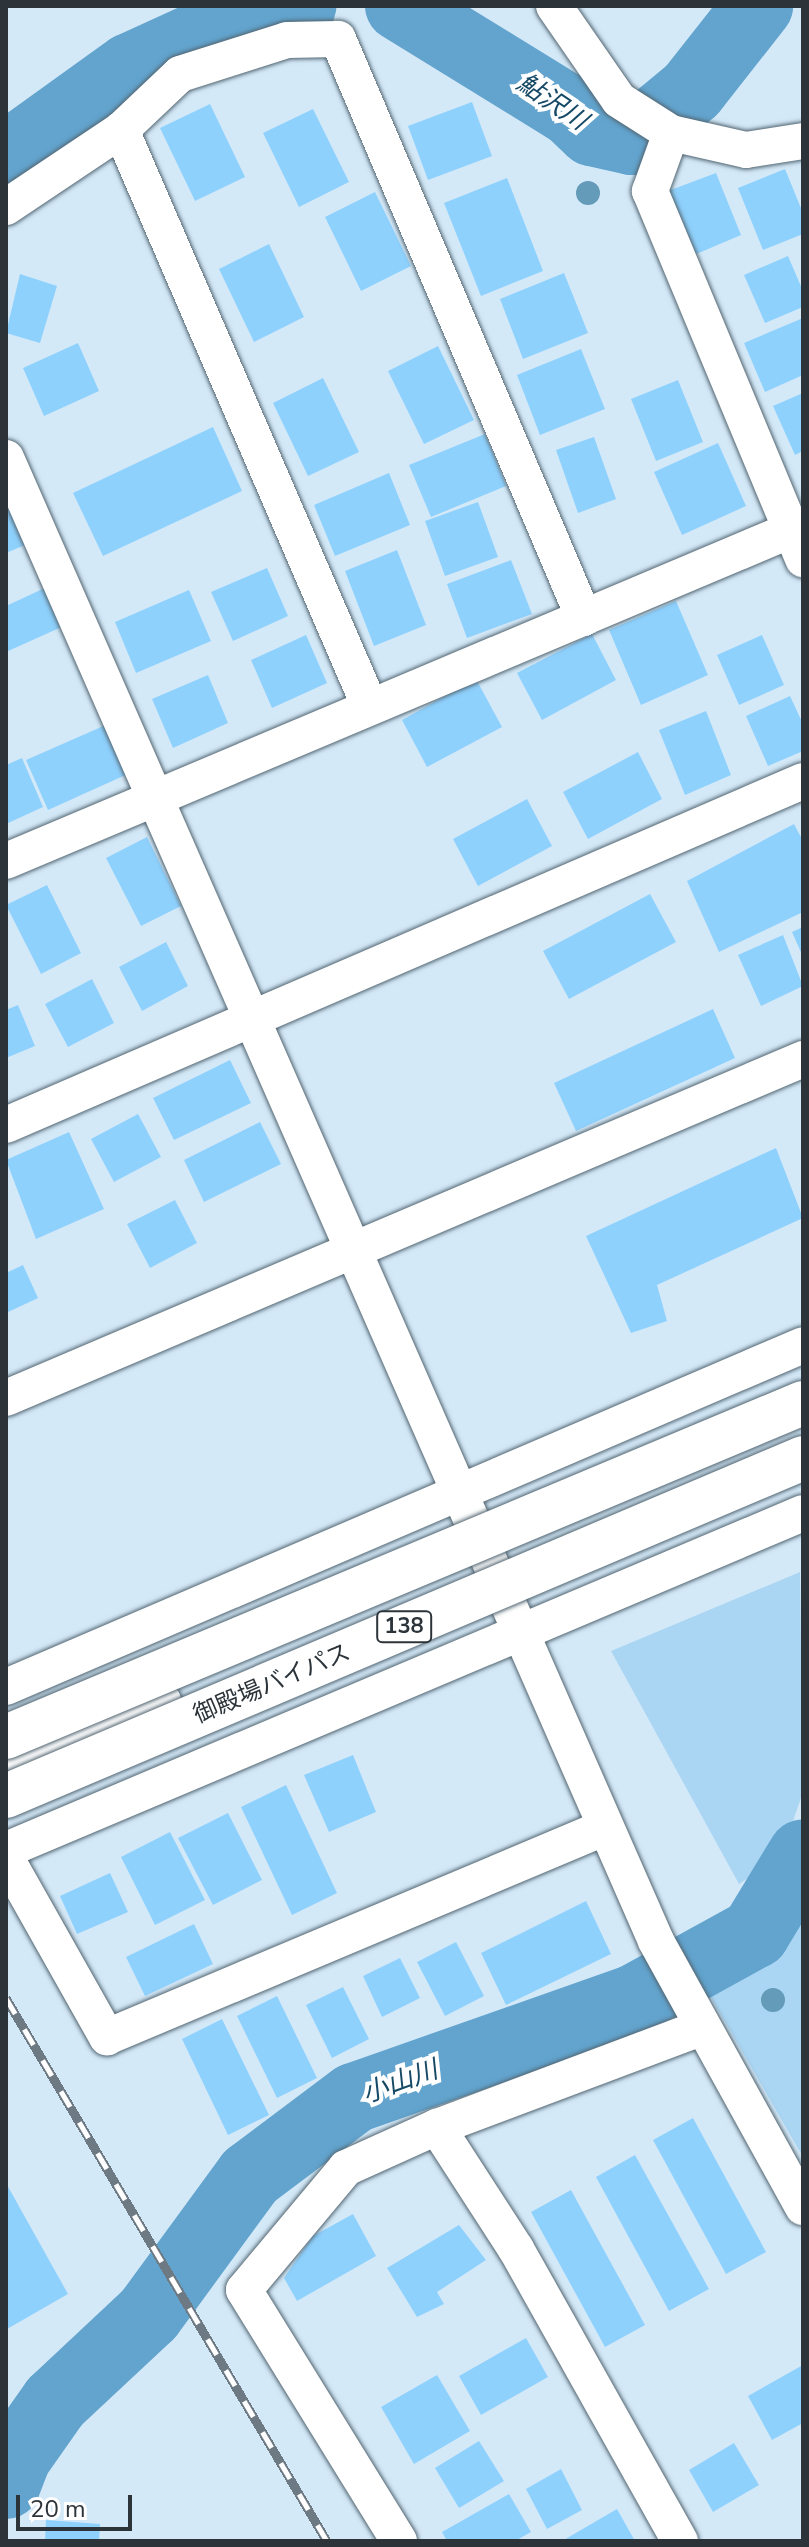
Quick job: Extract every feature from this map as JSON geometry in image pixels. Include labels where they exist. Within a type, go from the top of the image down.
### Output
[{"type":"highway","name":"138","points":[[12,1765],[803,1403]]},
{"type":"highway","name":"御殿場バイパス","points":[[12,1765],[803,1458]]},
{"type":"street","points":[[554,6],[619,100],[671,133],[746,150],[803,141]]},
{"type":"street","points":[[6,207],[121,130],[180,74],[287,40],[338,39],[584,618]]},
{"type":"street","points":[[121,130],[370,707]]},
{"type":"street","points":[[6,861],[584,618],[797,545],[650,191],[671,133]]},
{"type":"street","points":[[6,458],[656,1941],[696,2020],[803,2207]]},
{"type":"street","points":[[6,1125],[803,781]]},
{"type":"street","points":[[6,1398],[803,1059]]},
{"type":"street","points":[[6,1687],[803,1345]]},
{"type":"street","points":[[6,1850],[803,1513]]},
{"type":"street","points":[[136,1633],[191,1772]]},
{"type":"street","points":[[12,1765],[163,1701]]},
{"type":"street","points":[[6,1858],[107,2037],[606,1827]]},
{"type":"street","points":[[399,2541],[244,2290],[346,2168],[696,2020]]},
{"type":"street","points":[[437,2127],[516,2249],[680,2541]]},
{"type":"shaded area","points":[[800,1572],[803,1792],[781,1856],[739,1884],[611,1651]]},
{"type":"shaded area","points":[[803,1913],[803,2157],[705,1987],[784,1943]]},
{"type":"building","points":[[472,102],[492,156],[428,180],[408,126]]},
{"type":"building","points":[[210,104],[245,177],[195,201],[160,128]]},
{"type":"building","points":[[313,109],[349,182],[299,207],[263,133]]},
{"type":"building","points":[[785,169],[803,213],[803,234],[763,250],[738,188]]},
{"type":"building","points":[[716,173],[741,235],[694,255],[668,191]]},
{"type":"building","points":[[507,178],[543,271],[481,296],[444,203]]},
{"type":"building","points":[[375,192],[411,266],[361,291],[325,217]]},
{"type":"building","points":[[269,244],[304,317],[254,342],[219,269]]},
{"type":"building","points":[[788,256],[803,291],[803,307],[765,323],[744,275]]},
{"type":"building","points":[[564,273],[588,333],[523,359],[500,299]]},
{"type":"building","points":[[20,274],[57,286],[40,343],[6,333]]},
{"type":"building","points":[[803,318],[803,375],[765,392],[744,343]]},
{"type":"building","points":[[78,343],[99,391],[44,416],[23,368]]},
{"type":"building","points":[[438,346],[474,420],[424,444],[388,371]]},
{"type":"building","points":[[581,349],[605,409],[540,435],[517,375]]},
{"type":"building","points":[[323,378],[359,452],[308,476],[273,403]]},
{"type":"building","points":[[678,380],[703,442],[656,461],[631,399]]},
{"type":"building","points":[[803,393],[803,451],[795,455],[773,406]]},
{"type":"building","points":[[213,427],[242,491],[103,556],[73,493]]},
{"type":"building","points":[[485,434],[506,486],[431,517],[409,465]]},
{"type":"building","points":[[594,437],[616,499],[578,513],[556,450]]},
{"type":"building","points":[[718,443],[746,506],[682,535],[654,472]]},
{"type":"building","points":[[389,473],[410,525],[335,556],[314,505]]},
{"type":"building","points":[[478,502],[498,557],[445,576],[425,521]]},
{"type":"building","points":[[15,503],[32,542],[6,553],[6,507]]},
{"type":"building","points":[[397,550],[426,625],[374,646],[345,571]]},
{"type":"building","points":[[511,560],[532,614],[467,638],[447,584]]},
{"type":"building","points":[[267,568],[288,616],[233,641],[211,592]]},
{"type":"building","points":[[49,586],[66,625],[6,652],[6,606]]},
{"type":"building","points":[[189,590],[211,641],[136,673],[115,622]]},
{"type":"building","points":[[676,601],[708,675],[641,705],[609,630]]},
{"type":"building","points":[[592,634],[616,680],[542,720],[517,673]]},
{"type":"building","points":[[306,635],[327,683],[272,708],[251,660]]},
{"type":"building","points":[[762,635],[784,685],[739,705],[717,655]]},
{"type":"building","points":[[208,675],[228,723],[173,748],[152,699]]},
{"type":"building","points":[[476,679],[502,727],[427,767],[402,720]]},
{"type":"building","points":[[790,696],[803,724],[803,751],[768,766],[746,716]]},
{"type":"building","points":[[706,711],[731,775],[685,795],[659,730]]},
{"type":"building","points":[[108,724],[130,773],[48,810],[26,760]]},
{"type":"building","points":[[638,752],[662,799],[588,839],[563,792]]},
{"type":"building","points":[[22,758],[43,807],[6,824],[6,765]]},
{"type":"building","points":[[527,799],[552,846],[478,886],[453,839]]},
{"type":"building","points":[[794,824],[803,841],[803,912],[719,952],[687,881]]},
{"type":"building","points":[[147,837],[181,906],[141,926],[106,858]]},
{"type":"building","points":[[47,885],[81,953],[41,974],[6,905]]},
{"type":"building","points":[[650,894],[676,942],[569,999],[543,951]]},
{"type":"building","points":[[803,927],[803,957],[792,932]]},
{"type":"building","points":[[783,935],[803,986],[761,1006],[738,955]]},
{"type":"building","points":[[166,942],[188,986],[142,1011],[119,967]]},
{"type":"building","points":[[92,979],[114,1023],[68,1047],[45,1004]]},
{"type":"building","points":[[18,1005],[35,1046],[6,1058],[6,1010]]},
{"type":"building","points":[[713,1009],[735,1058],[576,1131],[554,1083]]},
{"type":"building","points":[[230,1060],[251,1103],[174,1140],[153,1098]]},
{"type":"building","points":[[138,1114],[161,1157],[114,1182],[91,1139]]},
{"type":"building","points":[[260,1122],[281,1164],[204,1202],[184,1160]]},
{"type":"building","points":[[69,1132],[104,1209],[36,1239],[6,1160]]},
{"type":"building","points":[[776,1148],[803,1218],[657,1285],[667,1321],[631,1333],[586,1236]]},
{"type":"building","points":[[175,1200],[197,1243],[150,1268],[127,1224]]},
{"type":"building","points":[[23,1265],[38,1298],[6,1313],[6,1273]]},
{"type":"building","points":[[353,1755],[376,1812],[329,1832],[304,1775]]},
{"type":"building","points":[[286,1785],[337,1893],[292,1915],[241,1807]]},
{"type":"building","points":[[228,1813],[262,1880],[213,1905],[178,1838]]},
{"type":"building","points":[[170,1832],[205,1900],[155,1925],[121,1857]]},
{"type":"building","points":[[110,1873],[128,1912],[77,1934],[60,1896]]},
{"type":"building","points":[[586,1901],[611,1954],[506,2005],[481,1953]]},
{"type":"building","points":[[194,1924],[213,1964],[145,1996],[126,1957]]},
{"type":"building","points":[[456,1942],[484,1996],[445,2016],[417,1962]]},
{"type":"building","points":[[400,1958],[420,1998],[382,2017],[363,1976]]},
{"type":"building","points":[[343,1987],[369,2039],[332,2058],[306,2005]]},
{"type":"building","points":[[277,1996],[317,2078],[277,2098],[237,2016]]},
{"type":"building","points":[[222,2019],[269,2115],[228,2135],[182,2039]]},
{"type":"building","points":[[693,2118],[766,2252],[726,2274],[653,2140]]},
{"type":"building","points":[[635,2155],[709,2289],[669,2311],[596,2177]]},
{"type":"building","points":[[6,2183],[68,2294],[7,2329],[6,2327]]},
{"type":"building","points":[[571,2190],[645,2325],[605,2347],[531,2212]]},
{"type":"building","points":[[353,2214],[376,2256],[297,2301],[284,2278],[313,2236]]},
{"type":"building","points":[[459,2225],[486,2260],[437,2292],[444,2304],[417,2317],[387,2268]]},
{"type":"building","points":[[526,2338],[548,2377],[481,2415],[459,2376]]},
{"type":"building","points":[[803,2365],[803,2423],[772,2440],[748,2396]]},
{"type":"building","points":[[437,2375],[470,2431],[414,2464],[381,2407]]},
{"type":"building","points":[[479,2441],[504,2481],[459,2508],[435,2468]]},
{"type":"building","points":[[734,2443],[759,2485],[713,2512],[689,2470]]},
{"type":"building","points":[[561,2469],[582,2510],[547,2529],[526,2489]]},
{"type":"building","points":[[509,2494],[531,2532],[515,2541],[447,2541],[442,2532]]},
{"type":"building","points":[[617,2509],[635,2541],[562,2541]]},
{"type":"building","points":[[46,2520],[100,2524],[99,2541],[45,2541]]},
{"type":"waterway","name":"鮎沢川","points":[[6,157],[130,68],[233,21],[301,6]]},
{"type":"waterway","name":"鮎沢川","points":[[400,6],[571,111],[592,131],[632,140],[692,90],[758,6]]},
{"type":"waterway","name":"小山川","points":[[6,2484],[17,2456],[55,2402],[149,2314],[250,2176],[354,2098],[635,1999],[755,1933],[803,1854]]},
{"type":"railway","points":[[6,1998],[327,2541]]}]
